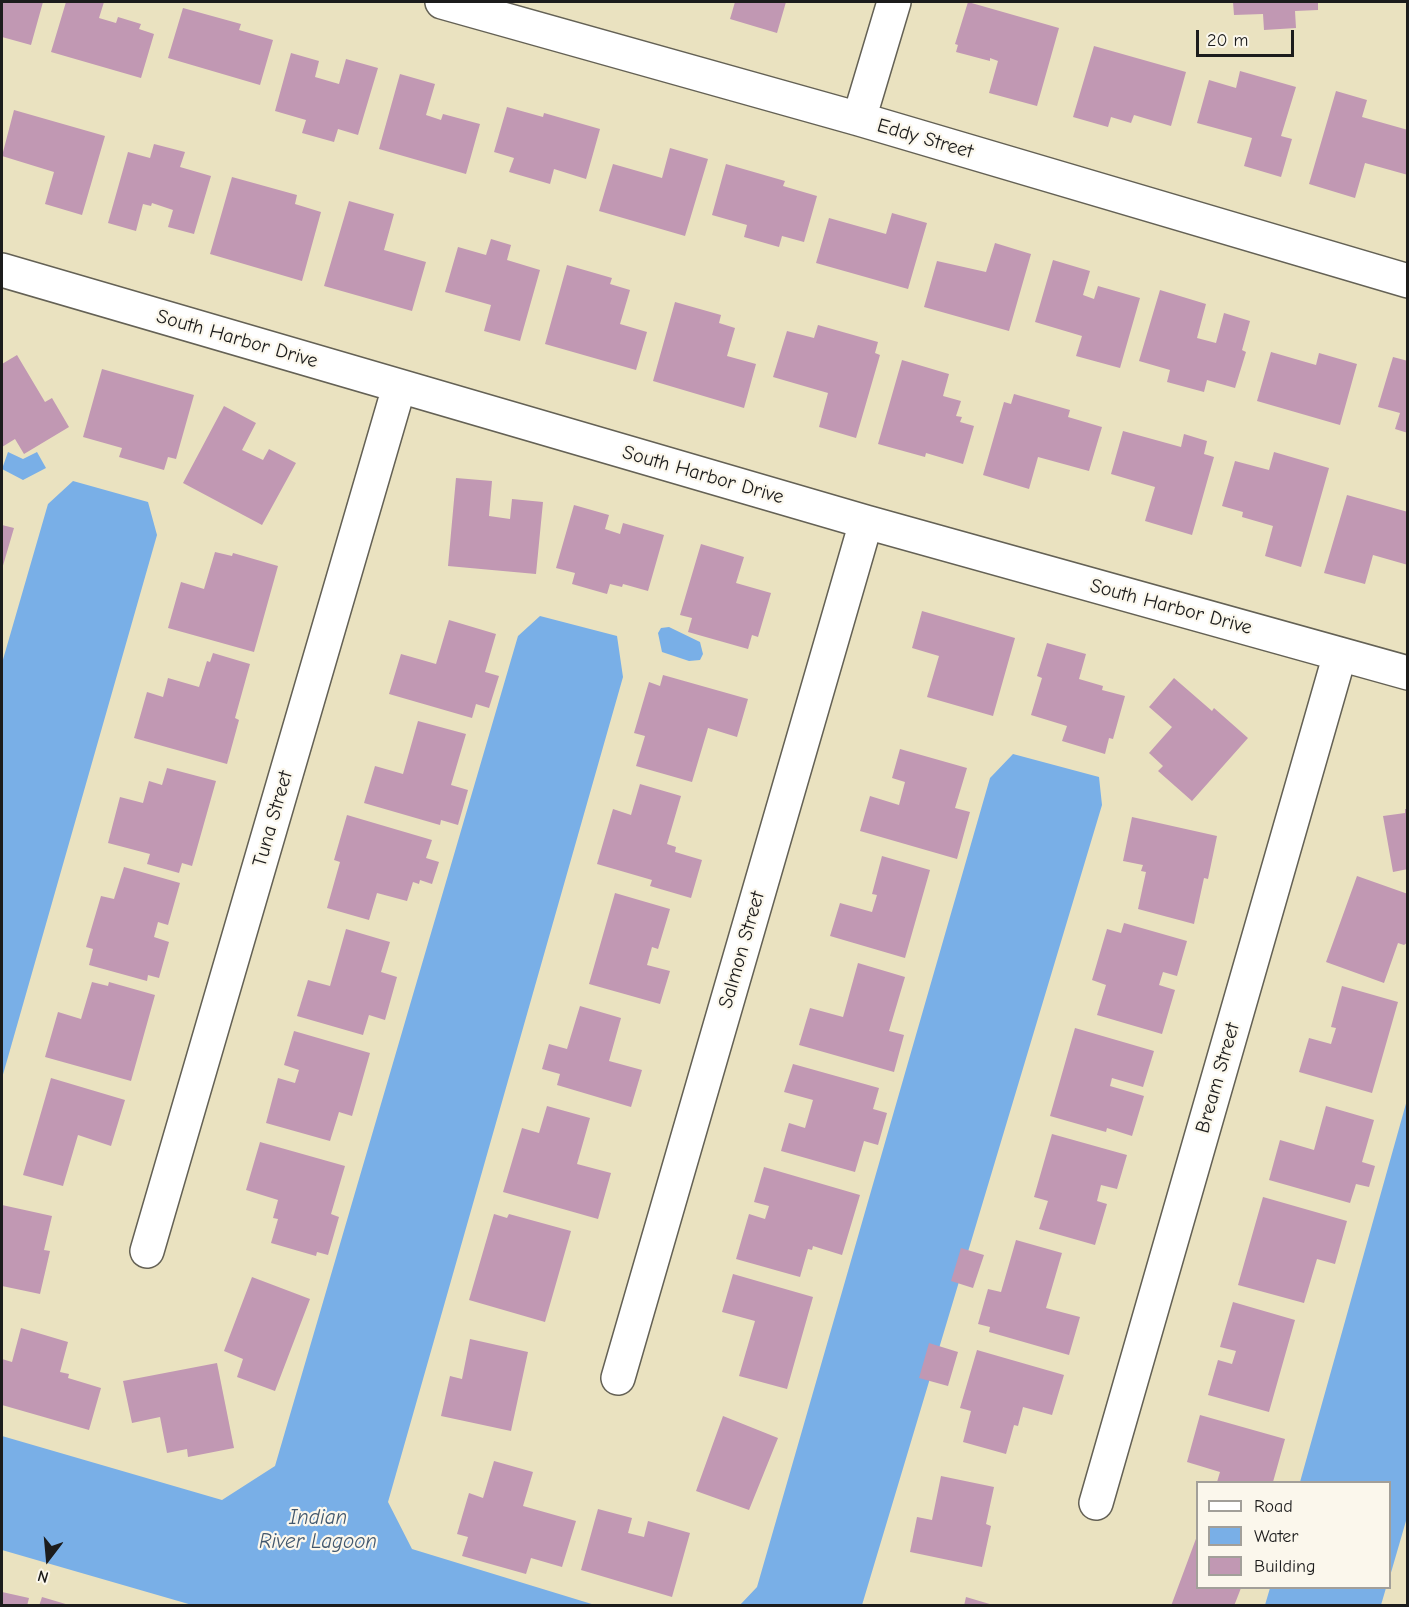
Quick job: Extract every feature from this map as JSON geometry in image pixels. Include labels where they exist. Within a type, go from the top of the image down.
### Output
[{"type":"street","name":"Eddy Street","points":[[441,2],[859,119],[1407,281]]},
{"type":"street","points":[[859,119],[894,2]]},
{"type":"street","name":"South Harbor Drive","points":[[2,270],[866,522],[1407,673]]},
{"type":"street","name":"Tuna Street","points":[[147,1251],[399,387]]},
{"type":"street","name":"Salmon Street","points":[[618,1378],[866,522]]},
{"type":"street","name":"Bream Street","points":[[1096,1503],[1340,654]]},
{"type":"water","points":[[8,452],[23,459],[37,452],[46,468],[23,480],[2,469]]},
{"type":"water","points":[[73,481],[148,502],[157,535],[2,1078],[2,663],[48,504]]},
{"type":"water","name":"Indian River Lagoon","points":[[540,616],[617,636],[623,677],[388,1502],[412,1549],[595,1605],[192,1605],[2,1550],[2,1436],[222,1500],[275,1466],[518,636]]},
{"type":"water","points":[[669,627],[700,642],[703,654],[700,660],[689,661],[662,652],[658,633],[661,628]]},
{"type":"water","points":[[1013,754],[1099,777],[1102,805],[862,1605],[739,1606],[757,1587],[990,778]]},
{"type":"water","points":[[1407,1100],[1408,1514],[1391,1573],[1391,1481],[1300,1481]]},
{"type":"water","points":[[1270,1589],[1386,1589],[1381,1605],[1265,1605]]},
{"type":"building","points":[[2,2],[43,2],[31,45],[2,37]]},
{"type":"building","points":[[66,2],[104,2],[99,18],[116,23],[118,17],[141,24],[139,29],[154,34],[141,78],[51,52]]},
{"type":"building","points":[[735,2],[786,2],[777,33],[730,19]]},
{"type":"building","points":[[968,2],[1059,28],[1037,106],[989,93],[998,61],[956,52],[958,45],[955,44]]},
{"type":"building","points":[[1233,2],[1318,2],[1318,10],[1295,11],[1296,28],[1264,30],[1263,14],[1234,15]]},
{"type":"building","points":[[183,8],[241,24],[239,30],[273,40],[260,85],[168,58]]},
{"type":"building","points":[[1094,46],[1186,72],[1171,126],[1134,115],[1131,123],[1111,117],[1108,127],[1073,117]]},
{"type":"building","points":[[291,53],[319,61],[315,77],[339,84],[346,59],[378,68],[358,135],[338,129],[334,142],[302,133],[306,120],[275,111]]},
{"type":"building","points":[[1240,71],[1296,87],[1281,136],[1292,139],[1281,177],[1244,166],[1252,138],[1197,123],[1209,80],[1236,88]]},
{"type":"building","points":[[400,74],[435,84],[426,115],[441,120],[443,114],[480,124],[466,174],[379,149]]},
{"type":"building","points":[[1336,91],[1367,100],[1362,117],[1408,130],[1408,175],[1365,163],[1355,198],[1309,184]]},
{"type":"building","points":[[507,107],[543,117],[544,113],[600,129],[586,179],[554,169],[550,184],[509,172],[514,158],[494,152]]},
{"type":"building","points":[[14,110],[105,136],[82,215],[45,204],[54,172],[2,156]]},
{"type":"building","points":[[154,144],[185,152],[180,167],[211,176],[194,234],[168,227],[173,210],[152,203],[151,206],[143,204],[136,231],[108,223],[128,152],[150,158]]},
{"type":"building","points":[[670,148],[708,159],[685,236],[599,211],[613,164],[662,178]]},
{"type":"building","points":[[726,164],[785,181],[783,186],[817,196],[804,242],[782,236],[779,247],[744,237],[747,225],[712,215]]},
{"type":"building","points":[[232,177],[297,195],[295,204],[321,212],[302,281],[210,254]]},
{"type":"building","points":[[349,201],[394,214],[384,250],[426,262],[412,311],[324,286]]},
{"type":"building","points":[[892,213],[927,223],[908,289],[816,263],[829,218],[886,234]]},
{"type":"building","points":[[491,239],[511,245],[507,260],[540,270],[520,341],[484,331],[491,305],[445,292],[458,247],[486,255]]},
{"type":"building","points":[[995,243],[1031,254],[1009,331],[924,307],[937,261],[986,272]]},
{"type":"building","points":[[1053,260],[1090,271],[1083,295],[1094,299],[1098,286],[1140,298],[1120,368],[1076,356],[1082,336],[1035,322]]},
{"type":"building","points":[[567,265],[612,278],[610,284],[630,290],[620,324],[647,332],[636,370],[545,344]]},
{"type":"building","points":[[1160,290],[1206,304],[1197,338],[1216,343],[1224,313],[1250,321],[1242,350],[1246,352],[1235,388],[1207,380],[1204,392],[1167,382],[1170,370],[1139,361]]},
{"type":"building","points":[[675,302],[721,315],[719,323],[735,328],[727,356],[756,364],[744,408],[653,381]]},
{"type":"building","points":[[818,325],[878,342],[875,353],[880,355],[856,438],[819,427],[828,393],[773,377],[787,331],[814,338]]},
{"type":"building","points":[[1271,352],[1316,365],[1319,353],[1357,364],[1340,425],[1257,401]]},
{"type":"building","points":[[17,355],[45,402],[52,398],[69,427],[24,454],[15,439],[2,447],[2,364]]},
{"type":"building","points":[[1393,357],[1408,361],[1408,433],[1395,429],[1400,413],[1378,407]]},
{"type":"building","points":[[902,360],[949,374],[943,396],[961,401],[956,416],[962,417],[960,422],[974,426],[963,464],[926,453],[925,457],[878,444]]},
{"type":"building","points":[[102,369],[194,395],[176,459],[168,457],[164,470],[119,457],[122,448],[83,437]]},
{"type":"building","points":[[1014,394],[1070,410],[1068,417],[1102,427],[1089,471],[1038,457],[1029,489],[983,475],[1004,402],[1011,404]]},
{"type":"building","points":[[224,406],[256,423],[242,450],[263,460],[269,449],[296,463],[262,525],[183,483]]},
{"type":"building","points":[[1123,431],[1181,447],[1184,434],[1207,441],[1204,454],[1214,457],[1192,535],[1145,521],[1155,487],[1111,474]]},
{"type":"building","points":[[1274,452],[1329,468],[1301,567],[1265,556],[1273,526],[1242,517],[1243,512],[1222,506],[1235,461],[1269,470]]},
{"type":"building","points":[[456,478],[492,481],[489,516],[510,519],[512,499],[543,502],[536,574],[448,566]]},
{"type":"building","points":[[1347,495],[1408,512],[1408,565],[1373,555],[1365,584],[1324,573]]},
{"type":"building","points":[[574,505],[609,515],[605,529],[620,534],[623,523],[664,535],[648,591],[623,584],[622,587],[610,584],[607,594],[572,584],[575,573],[556,568]]},
{"type":"building","points":[[2,525],[14,528],[2,569]]},
{"type":"building","points":[[701,544],[744,557],[736,583],[771,593],[758,637],[752,635],[748,649],[688,632],[692,618],[680,615]]},
{"type":"building","points":[[215,552],[232,556],[233,553],[278,566],[254,652],[168,628],[181,582],[204,589]]},
{"type":"building","points":[[922,611],[1015,638],[993,716],[927,697],[939,656],[912,648]]},
{"type":"building","points":[[449,620],[496,634],[485,672],[499,676],[489,708],[476,704],[472,718],[389,694],[401,654],[436,664]]},
{"type":"building","points":[[1047,643],[1086,654],[1079,679],[1103,686],[1102,690],[1125,696],[1113,739],[1109,738],[1105,754],[1062,741],[1067,726],[1031,715],[1042,678],[1037,676]]},
{"type":"building","points":[[213,653],[250,664],[235,718],[239,720],[227,764],[134,738],[147,692],[163,697],[168,678],[199,687],[207,661],[210,662]]},
{"type":"building","points":[[663,675],[748,699],[737,737],[708,728],[692,782],[636,766],[645,736],[634,733],[649,682],[660,686]]},
{"type":"building","points":[[1174,678],[1212,711],[1214,708],[1248,738],[1192,801],[1158,771],[1163,766],[1149,753],[1172,727],[1149,707]]},
{"type":"building","points":[[418,721],[466,734],[451,785],[468,790],[458,825],[441,820],[440,825],[364,803],[375,766],[403,774]]},
{"type":"building","points":[[900,749],[967,768],[955,808],[970,812],[957,859],[860,831],[870,796],[899,805],[905,782],[892,778]]},
{"type":"building","points":[[167,768],[216,781],[192,866],[182,863],[179,873],[147,864],[150,854],[108,843],[120,797],[143,803],[149,781],[162,785]]},
{"type":"building","points":[[640,784],[681,796],[667,844],[676,847],[675,852],[702,860],[691,898],[650,886],[652,880],[597,864],[613,809],[631,815]]},
{"type":"building","points":[[1405,809],[1408,809],[1408,869],[1393,872],[1383,816],[1405,813]]},
{"type":"building","points":[[347,815],[432,840],[426,858],[439,862],[432,884],[420,880],[419,884],[413,882],[407,901],[377,893],[369,920],[327,908],[340,862],[334,860]]},
{"type":"building","points":[[1132,817],[1217,836],[1208,879],[1204,878],[1194,924],[1138,909],[1146,872],[1141,871],[1143,865],[1123,861]]},
{"type":"building","points":[[882,856],[930,870],[905,958],[830,936],[840,903],[872,912],[877,895],[872,894]]},
{"type":"building","points":[[124,867],[180,883],[168,925],[158,922],[154,937],[169,942],[159,978],[148,975],[147,981],[89,965],[93,949],[86,947],[101,896],[114,899]]},
{"type":"building","points":[[1357,876],[1408,894],[1408,942],[1404,945],[1398,943],[1384,983],[1326,962]]},
{"type":"building","points":[[615,893],[670,909],[658,949],[652,947],[647,965],[670,971],[660,1004],[589,984]]},
{"type":"building","points":[[1124,923],[1187,941],[1177,976],[1163,972],[1159,985],[1175,990],[1162,1034],[1097,1015],[1106,985],[1092,980],[1107,929],[1121,933]]},
{"type":"building","points":[[346,929],[390,942],[381,972],[397,977],[385,1020],[369,1015],[363,1035],[297,1016],[308,980],[330,986]]},
{"type":"building","points":[[858,963],[905,977],[889,1031],[904,1035],[894,1072],[799,1045],[810,1008],[843,1017]]},
{"type":"building","points":[[92,982],[108,986],[109,982],[155,995],[131,1081],[45,1057],[58,1012],[81,1019]]},
{"type":"building","points":[[1342,986],[1398,1002],[1372,1093],[1299,1072],[1309,1038],[1331,1044],[1336,1028],[1331,1027]]},
{"type":"building","points":[[580,1006],[621,1018],[609,1061],[642,1070],[631,1107],[557,1085],[560,1074],[542,1069],[549,1044],[567,1049]]},
{"type":"building","points":[[1075,1028],[1154,1051],[1143,1087],[1112,1078],[1110,1086],[1144,1096],[1132,1136],[1107,1128],[1106,1132],[1050,1116]]},
{"type":"building","points":[[294,1031],[370,1053],[352,1116],[339,1112],[330,1141],[266,1123],[278,1078],[295,1083],[299,1070],[284,1065]]},
{"type":"building","points":[[793,1064],[879,1088],[873,1109],[887,1113],[878,1145],[864,1141],[855,1172],[781,1151],[789,1123],[805,1128],[813,1100],[784,1092]]},
{"type":"building","points":[[51,1078],[125,1100],[111,1146],[78,1135],[63,1186],[23,1175]]},
{"type":"building","points":[[547,1106],[590,1118],[577,1164],[611,1173],[598,1219],[503,1192],[522,1128],[539,1133]]},
{"type":"building","points":[[1326,1106],[1374,1120],[1362,1162],[1375,1166],[1369,1187],[1356,1184],[1350,1203],[1269,1180],[1280,1140],[1314,1150]]},
{"type":"building","points":[[1052,1134],[1127,1155],[1117,1189],[1101,1185],[1097,1201],[1107,1204],[1095,1245],[1039,1229],[1048,1201],[1034,1197]]},
{"type":"building","points":[[260,1142],[345,1166],[331,1214],[339,1217],[328,1255],[317,1252],[316,1256],[271,1243],[278,1219],[273,1218],[278,1200],[246,1190]]},
{"type":"building","points":[[764,1167],[860,1195],[842,1255],[813,1246],[812,1250],[808,1249],[800,1277],[736,1259],[749,1214],[765,1219],[769,1206],[754,1202]]},
{"type":"building","points":[[1263,1197],[1347,1221],[1335,1264],[1317,1259],[1304,1303],[1238,1285]]},
{"type":"building","points":[[2,1205],[52,1216],[44,1250],[50,1251],[40,1294],[2,1286]]},
{"type":"building","points":[[494,1214],[507,1218],[509,1214],[571,1231],[545,1322],[469,1300]]},
{"type":"building","points":[[1016,1240],[1062,1253],[1046,1308],[1080,1317],[1069,1355],[989,1332],[990,1327],[978,1324],[988,1289],[1001,1292]]},
{"type":"building","points":[[961,1248],[984,1255],[973,1288],[951,1281]]},
{"type":"building","points":[[733,1274],[813,1297],[787,1389],[739,1376],[755,1321],[722,1312]]},
{"type":"building","points":[[252,1277],[310,1299],[275,1391],[237,1377],[243,1359],[224,1351]]},
{"type":"building","points":[[1233,1302],[1295,1320],[1269,1412],[1208,1395],[1218,1360],[1232,1364],[1236,1351],[1220,1347]]},
{"type":"building","points":[[21,1328],[68,1342],[60,1372],[69,1374],[68,1378],[101,1388],[89,1430],[2,1405],[2,1359],[12,1362]]},
{"type":"building","points":[[470,1339],[528,1352],[511,1431],[441,1416],[450,1376],[462,1379]]},
{"type":"building","points":[[929,1343],[958,1352],[948,1386],[919,1378]]},
{"type":"building","points":[[977,1350],[1064,1375],[1052,1415],[1023,1407],[1018,1426],[1014,1425],[1006,1454],[963,1442],[971,1411],[960,1408]]},
{"type":"building","points":[[217,1363],[234,1448],[188,1457],[187,1449],[167,1453],[160,1417],[132,1423],[123,1381]]},
{"type":"building","points":[[1200,1415],[1285,1439],[1273,1481],[1217,1481],[1220,1472],[1187,1462]]},
{"type":"building","points":[[723,1416],[778,1438],[749,1510],[696,1491]]},
{"type":"building","points":[[494,1461],[533,1472],[523,1506],[576,1521],[562,1567],[531,1558],[526,1574],[462,1556],[468,1537],[457,1534],[469,1493],[483,1498]]},
{"type":"building","points":[[941,1476],[994,1487],[986,1524],[991,1526],[982,1567],[910,1552],[917,1517],[932,1520]]},
{"type":"building","points":[[598,1509],[632,1518],[628,1533],[644,1537],[648,1521],[690,1533],[672,1597],[581,1570]]},
{"type":"building","points":[[1196,1539],[1196,1589],[1241,1589],[1234,1606],[1171,1606]]},
{"type":"building","points":[[2,1592],[29,1598],[27,1606],[2,1606]]},
{"type":"building","points":[[42,1597],[69,1605],[69,1606],[39,1606]]},
{"type":"building","points":[[966,1597],[993,1605],[993,1606],[964,1606]]}]
